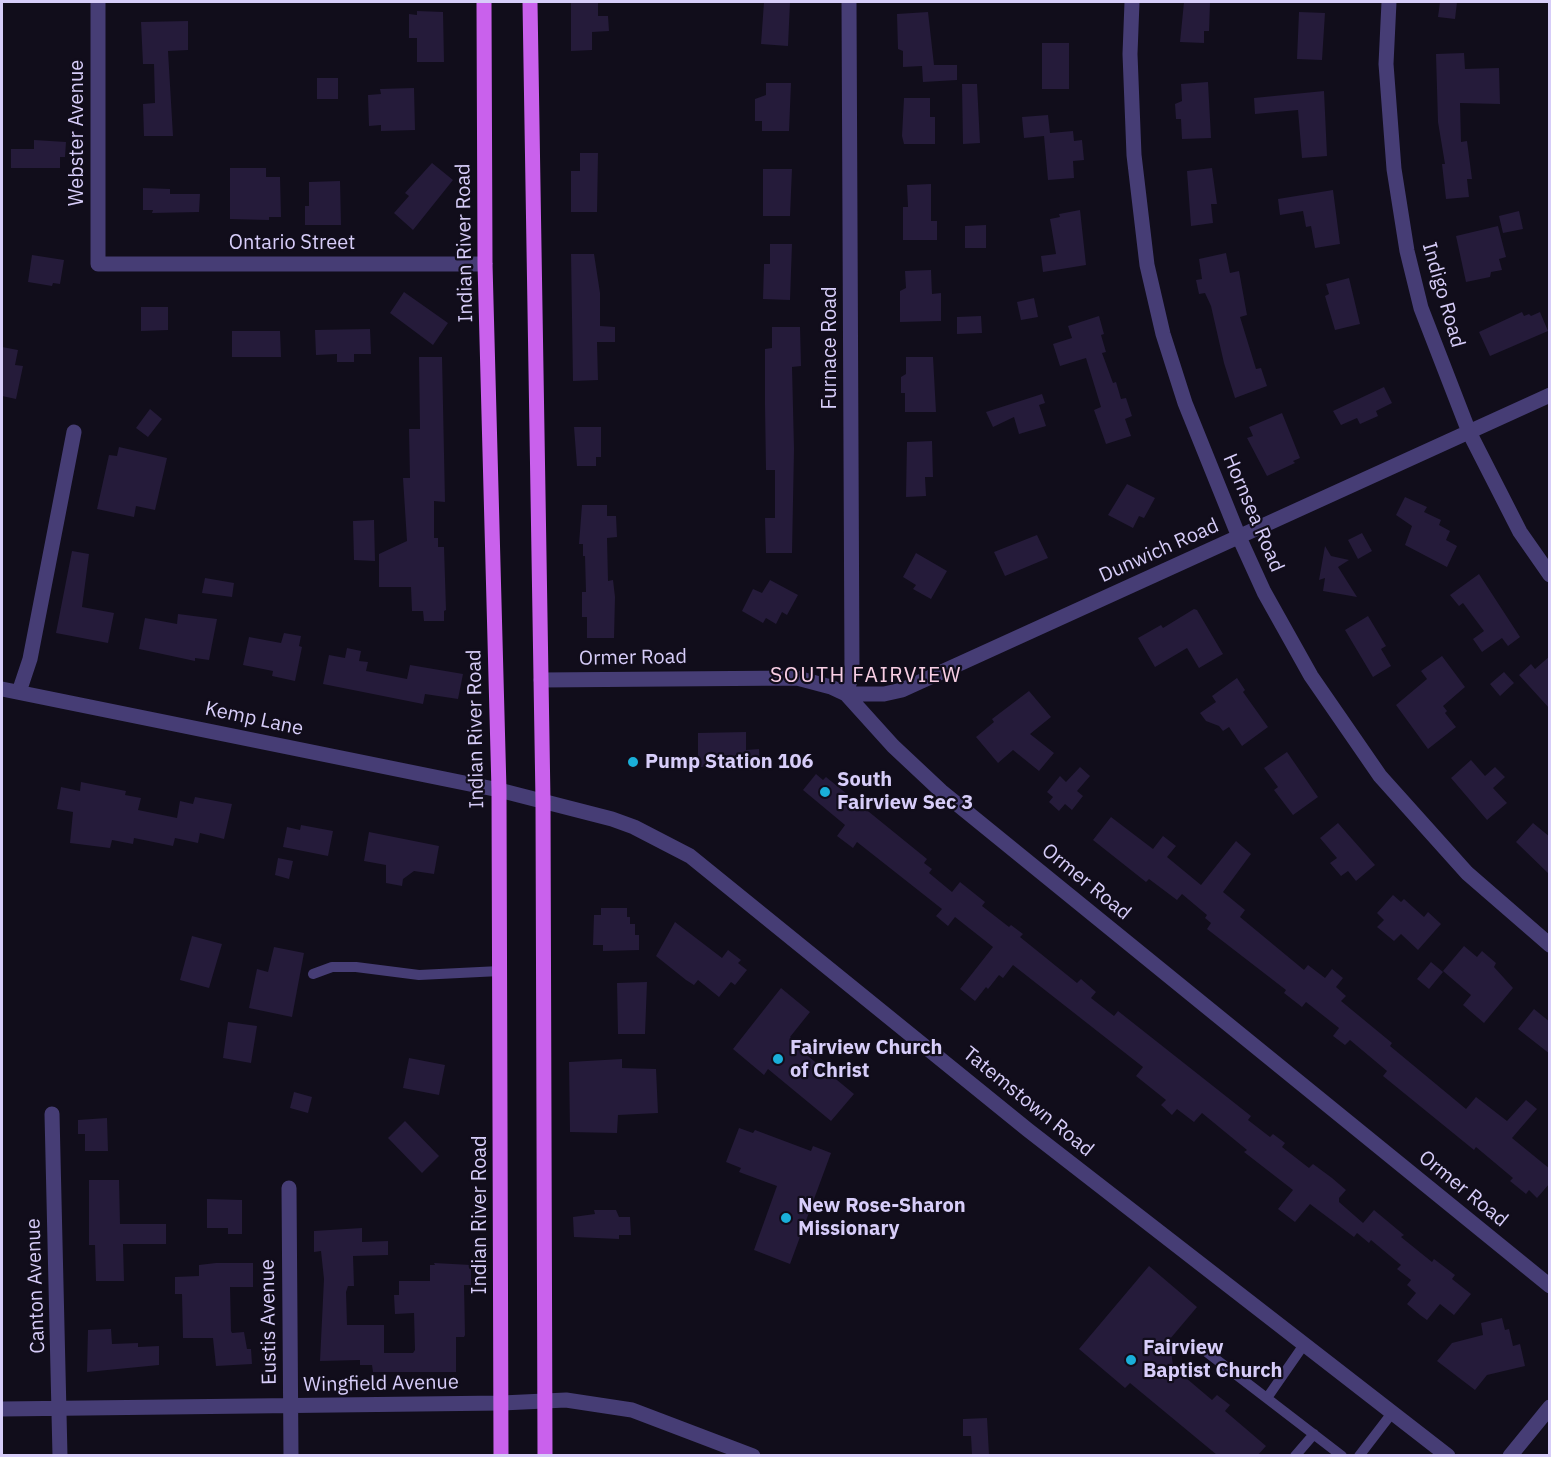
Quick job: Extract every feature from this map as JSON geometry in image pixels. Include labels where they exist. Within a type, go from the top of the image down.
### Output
[{"type":"main road","name":"Indian River Road","points":[[484,2],[485,264],[499,790],[501,1455]]},
{"type":"main road","points":[[530,2],[543,801],[545,1455]]},
{"type":"street","name":"Webster Avenue","points":[[98,2],[98,264]]},
{"type":"street","name":"Furnace Road","points":[[846,694],[852,674],[849,2]]},
{"type":"street","name":"Hornsea Road","points":[[1132,2],[1130,54],[1134,155],[1147,265],[1163,334],[1185,403],[1239,537],[1264,592],[1311,675],[1380,776],[1467,873],[1550,945]]},
{"type":"street","name":"Indigo Road","points":[[1389,2],[1388,107],[1394,169],[1407,251],[1431,335],[1468,432],[1520,532],[1550,575]]},
{"type":"street","name":"Ontario Street","points":[[98,264],[485,264]]},
{"type":"street","name":"Dunwich Road","points":[[846,694],[884,694],[902,690],[1550,395]]},
{"type":"street","points":[[19,692],[30,658],[74,432]]},
{"type":"street","name":"Ormer Road","points":[[541,680],[785,677],[831,687],[846,694],[893,747],[940,791],[1550,1286]]},
{"type":"street","name":"Kemp Lane","points":[[2,689],[499,790]]},
{"type":"street","name":"Tatemstown Road","points":[[499,790],[634,827],[690,856],[716,874],[1028,1130],[1303,1346],[1448,1455]]},
{"type":"street","name":"Canton Avenue","points":[[52,1114],[60,1455]]},
{"type":"street","name":"Eustis Avenue","points":[[289,1188],[291,1455]]},
{"type":"street","name":"Wingfield Avenue","points":[[2,1409],[502,1403],[566,1400],[632,1410],[753,1455]]},
{"type":"street","points":[[1510,1455],[1550,1407]]},
{"type":"lane","points":[[313,974],[332,967],[356,967],[419,975],[500,971]]},
{"type":"lane","points":[[1267,1398],[1303,1346]]},
{"type":"lane","points":[[1204,1350],[1342,1455]]},
{"type":"lane","points":[[1359,1455],[1392,1413]]},
{"type":"lane","points":[[1295,1455],[1314,1434]]},
{"type":"building","points":[[571,2],[598,2],[598,16],[608,16],[609,31],[592,32],[592,50],[571,51]]},
{"type":"building","points":[[764,2],[790,2],[788,46],[761,44]]},
{"type":"building","points":[[1184,2],[1210,2],[1209,31],[1204,31],[1204,43],[1180,42]]},
{"type":"building","points":[[1440,2],[1457,2],[1455,19],[1438,17]]},
{"type":"building","points":[[417,11],[443,12],[444,62],[417,62],[417,38],[409,38],[409,14],[417,15]]},
{"type":"building","points":[[928,12],[934,65],[957,65],[957,80],[923,82],[922,66],[903,67],[903,51],[898,49],[897,14]]},
{"type":"building","points":[[1299,12],[1325,13],[1322,60],[1297,59]]},
{"type":"building","points":[[188,21],[188,50],[168,51],[173,136],[144,136],[143,104],[155,103],[154,64],[143,64],[141,22]]},
{"type":"building","points":[[1042,43],[1069,43],[1069,89],[1042,89]]},
{"type":"building","points":[[1464,53],[1465,69],[1499,68],[1500,104],[1460,103],[1461,142],[1467,141],[1472,179],[1467,179],[1469,197],[1446,199],[1442,164],[1445,164],[1438,122],[1436,54]]},
{"type":"building","points":[[317,78],[338,78],[338,99],[317,99]]},
{"type":"building","points":[[1208,82],[1211,138],[1182,139],[1181,119],[1176,119],[1175,104],[1182,101],[1181,84]]},
{"type":"building","points":[[766,83],[791,83],[789,131],[762,131],[762,121],[755,121],[755,99],[766,95]]},
{"type":"building","points":[[962,84],[977,84],[980,143],[963,144]]},
{"type":"building","points":[[414,88],[415,130],[381,131],[381,125],[369,126],[368,95],[381,94],[380,89]]},
{"type":"building","points":[[1324,91],[1327,156],[1302,158],[1298,110],[1255,114],[1254,98]]},
{"type":"building","points":[[904,98],[930,98],[930,117],[935,117],[935,144],[904,144],[902,136]]},
{"type":"building","points":[[1048,115],[1050,133],[1073,131],[1074,141],[1082,140],[1084,160],[1073,161],[1074,178],[1048,180],[1044,136],[1024,138],[1022,117]]},
{"type":"building","points":[[34,140],[66,142],[65,157],[60,157],[60,168],[11,168],[11,149],[34,149]]},
{"type":"building","points":[[580,153],[598,153],[597,212],[571,212],[571,171],[580,171]]},
{"type":"building","points":[[432,163],[453,180],[413,230],[394,213],[409,196],[405,193]]},
{"type":"building","points":[[230,168],[266,168],[266,177],[280,177],[281,217],[269,217],[269,220],[230,219]]},
{"type":"building","points":[[1212,168],[1217,204],[1211,204],[1213,223],[1191,226],[1187,171]]},
{"type":"building","points":[[763,169],[792,169],[790,216],[763,216]]},
{"type":"building","points":[[340,181],[341,225],[305,225],[305,206],[309,206],[309,182]]},
{"type":"building","points":[[931,184],[931,221],[937,221],[937,240],[903,240],[903,207],[908,207],[907,185]]},
{"type":"building","points":[[143,188],[170,189],[170,194],[200,194],[199,212],[152,213],[153,210],[143,210]]},
{"type":"building","points":[[1333,190],[1340,244],[1315,248],[1311,226],[1306,227],[1303,211],[1280,215],[1278,199]]},
{"type":"building","points":[[1080,210],[1086,265],[1043,272],[1041,256],[1056,254],[1050,219],[1060,217],[1059,214]]},
{"type":"building","points":[[1519,211],[1523,229],[1503,233],[1499,216]]},
{"type":"building","points":[[986,225],[986,248],[965,248],[965,226]]},
{"type":"building","points":[[1498,226],[1506,257],[1499,259],[1502,270],[1491,272],[1490,277],[1466,282],[1456,236]]},
{"type":"building","points":[[770,244],[792,244],[790,300],[763,299],[764,264],[770,264]]},
{"type":"building","points":[[1226,253],[1230,273],[1239,271],[1247,315],[1240,317],[1256,369],[1261,368],[1267,386],[1235,398],[1224,363],[1211,306],[1205,293],[1199,294],[1196,280],[1202,279],[1199,259]]},
{"type":"building","points":[[571,254],[594,254],[600,293],[600,326],[615,327],[615,342],[597,342],[598,380],[573,381]]},
{"type":"building","points":[[32,255],[64,260],[60,284],[53,283],[52,286],[28,282]]},
{"type":"building","points":[[931,270],[932,294],[941,293],[941,321],[900,322],[900,291],[906,288],[905,271]]},
{"type":"building","points":[[1349,278],[1360,324],[1335,330],[1325,296],[1329,294],[1326,284]]},
{"type":"building","points":[[404,292],[448,323],[433,345],[390,313]]},
{"type":"building","points":[[1034,298],[1038,317],[1021,320],[1017,302]]},
{"type":"building","points":[[141,307],[168,307],[168,330],[141,331]]},
{"type":"building","points":[[1522,312],[1524,316],[1529,314],[1531,316],[1540,312],[1548,331],[1490,356],[1479,332]]},
{"type":"building","points":[[981,316],[982,333],[957,334],[957,317]]},
{"type":"building","points":[[1099,316],[1106,352],[1102,353],[1113,383],[1116,382],[1121,399],[1126,398],[1132,416],[1125,419],[1131,436],[1106,444],[1094,410],[1101,407],[1086,358],[1060,366],[1053,344],[1072,338],[1068,326]]},
{"type":"building","points":[[772,327],[800,327],[801,366],[792,367],[794,449],[792,553],[766,553],[765,518],[775,518],[775,470],[766,470],[765,349],[772,348]]},
{"type":"building","points":[[370,329],[371,354],[354,354],[354,362],[337,362],[337,354],[316,355],[315,330]]},
{"type":"building","points":[[232,331],[280,331],[281,357],[232,357]]},
{"type":"building","points":[[2,347],[18,350],[15,365],[23,366],[16,399],[2,396]]},
{"type":"building","points":[[419,357],[442,357],[445,502],[434,501],[434,538],[438,538],[438,547],[444,547],[446,610],[444,621],[424,621],[423,611],[412,611],[411,587],[379,587],[379,554],[407,541],[403,478],[410,478],[409,429],[420,429]]},
{"type":"building","points":[[906,357],[933,357],[936,412],[905,412],[905,393],[901,393],[901,377],[906,374]]},
{"type":"building","points":[[1384,387],[1392,403],[1376,411],[1378,416],[1360,424],[1357,418],[1341,425],[1333,411]]},
{"type":"building","points":[[1042,394],[1045,403],[1039,405],[1046,426],[1019,434],[1014,417],[993,427],[986,412]]},
{"type":"building","points":[[150,409],[162,419],[148,437],[136,428]]},
{"type":"building","points":[[1282,413],[1300,458],[1293,461],[1295,463],[1267,476],[1247,438],[1253,436],[1249,427]]},
{"type":"building","points":[[574,427],[601,427],[601,457],[596,457],[596,466],[577,466]]},
{"type":"building","points":[[932,441],[933,477],[925,477],[926,496],[906,497],[907,442]]},
{"type":"building","points":[[119,447],[167,458],[155,510],[136,506],[134,517],[97,509],[109,455],[117,456]]},
{"type":"building","points":[[1127,484],[1155,498],[1144,518],[1139,516],[1133,528],[1108,515]]},
{"type":"building","points":[[1405,497],[1427,507],[1424,512],[1441,520],[1439,525],[1450,531],[1446,540],[1457,546],[1447,567],[1405,545],[1412,526],[1396,515]]},
{"type":"building","points":[[582,505],[607,505],[607,516],[616,516],[617,537],[607,538],[608,581],[613,580],[615,597],[614,638],[587,638],[587,617],[582,617],[582,592],[586,592],[585,556],[583,556],[583,544],[579,544]]},
{"type":"building","points":[[374,520],[375,561],[354,560],[353,521]]},
{"type":"building","points":[[1362,533],[1372,551],[1358,559],[1348,540]]},
{"type":"building","points":[[1037,535],[1048,558],[1005,576],[994,552]]},
{"type":"building","points":[[1325,546],[1331,556],[1349,560],[1338,567],[1357,597],[1323,591],[1325,578],[1319,580]]},
{"type":"building","points":[[72,551],[89,554],[82,607],[114,613],[108,643],[56,633]]},
{"type":"building","points":[[916,553],[947,571],[931,599],[913,589],[916,585],[903,577]]},
{"type":"building","points":[[1479,574],[1520,637],[1508,646],[1502,638],[1482,652],[1473,639],[1484,631],[1463,603],[1459,606],[1450,595]]},
{"type":"building","points":[[205,578],[234,583],[232,597],[202,593]]},
{"type":"building","points":[[770,580],[798,595],[787,615],[782,612],[776,624],[766,618],[763,623],[742,611],[753,589],[762,593]]},
{"type":"building","points":[[1194,609],[1197,610],[1223,654],[1199,668],[1187,648],[1155,667],[1138,638],[1161,625],[1163,628]]},
{"type":"building","points":[[178,614],[217,619],[209,660],[195,658],[195,661],[139,649],[145,618],[177,624]]},
{"type":"building","points":[[1368,616],[1386,646],[1381,649],[1391,666],[1373,677],[1345,630]]},
{"type":"building","points":[[284,633],[301,636],[299,646],[302,647],[295,681],[272,676],[273,671],[243,665],[249,637],[281,643]]},
{"type":"building","points":[[347,648],[361,651],[359,661],[368,662],[366,671],[407,679],[410,665],[463,674],[458,699],[425,694],[423,704],[323,684],[329,655],[345,658]]},
{"type":"building","points":[[1442,656],[1465,687],[1443,706],[1447,711],[1445,713],[1456,727],[1428,749],[1396,705],[1427,679],[1421,671]]},
{"type":"building","points":[[1550,656],[1550,709],[1519,675],[1531,664],[1535,669]]},
{"type":"building","points":[[1504,672],[1514,683],[1500,696],[1490,684]]},
{"type":"building","points":[[1237,678],[1245,690],[1243,692],[1268,727],[1242,746],[1229,727],[1223,731],[1219,726],[1206,721],[1200,713],[1216,702],[1212,696]]},
{"type":"building","points":[[1029,691],[1051,717],[1030,734],[1054,753],[1039,771],[1013,750],[998,763],[976,737],[994,722],[992,719]]},
{"type":"building","points":[[746,732],[746,750],[759,749],[760,770],[742,770],[742,766],[698,767],[698,733]]},
{"type":"building","points":[[1287,752],[1318,797],[1293,815],[1274,790],[1278,787],[1264,768]]},
{"type":"building","points":[[1471,760],[1485,776],[1495,767],[1505,777],[1493,788],[1507,803],[1487,820],[1451,778]]},
{"type":"building","points":[[1080,767],[1090,776],[1077,791],[1083,796],[1072,810],[1065,804],[1059,811],[1049,802],[1053,797],[1047,792],[1060,776],[1066,782]]},
{"type":"building","points":[[816,774],[823,780],[826,777],[927,859],[924,863],[932,869],[929,873],[952,892],[960,882],[985,902],[982,906],[1009,927],[1011,925],[1023,934],[1020,937],[1077,983],[1081,979],[1096,992],[1091,998],[1114,1016],[1118,1011],[1251,1116],[1248,1120],[1270,1137],[1273,1134],[1285,1143],[1282,1147],[1309,1168],[1313,1164],[1332,1178],[1346,1190],[1339,1198],[1339,1202],[1363,1223],[1374,1210],[1404,1235],[1401,1237],[1432,1262],[1434,1259],[1455,1275],[1452,1279],[1471,1294],[1454,1315],[1440,1304],[1427,1320],[1407,1304],[1416,1293],[1407,1285],[1411,1280],[1397,1269],[1401,1265],[1371,1240],[1369,1243],[1357,1233],[1354,1237],[1310,1204],[1295,1222],[1278,1209],[1293,1190],[1244,1152],[1247,1150],[1202,1113],[1194,1122],[1177,1109],[1172,1115],[1161,1105],[1166,1100],[1136,1076],[1143,1067],[1013,965],[1003,978],[999,975],[988,989],[986,987],[975,1001],[960,989],[993,947],[955,917],[948,926],[936,916],[942,909],[857,842],[853,848],[837,836],[845,825],[803,790]]},
{"type":"building","points":[[81,782],[126,791],[125,795],[141,798],[138,810],[177,818],[180,801],[193,804],[195,797],[232,804],[224,839],[200,833],[198,843],[175,838],[173,846],[134,838],[133,844],[112,840],[110,848],[70,843],[73,812],[57,809],[61,787],[80,791]]},
{"type":"building","points":[[1111,817],[1153,849],[1163,836],[1176,846],[1167,857],[1201,885],[1236,841],[1251,854],[1223,892],[1245,910],[1240,917],[1304,970],[1308,965],[1325,978],[1332,969],[1343,978],[1336,987],[1346,996],[1341,1001],[1392,1043],[1390,1046],[1466,1109],[1476,1097],[1507,1121],[1526,1100],[1537,1109],[1512,1138],[1550,1169],[1550,1183],[1537,1198],[1529,1190],[1526,1194],[1510,1181],[1513,1178],[1476,1147],[1474,1150],[1383,1076],[1387,1071],[1350,1040],[1345,1045],[1333,1036],[1339,1028],[1306,1002],[1302,1007],[1284,993],[1286,990],[1207,929],[1211,923],[1205,918],[1207,915],[1182,894],[1177,900],[1149,879],[1146,882],[1093,840]]},
{"type":"building","points":[[1338,823],[1375,865],[1356,881],[1348,871],[1341,876],[1330,863],[1337,858],[1320,838]]},
{"type":"building","points":[[1533,823],[1550,837],[1550,875],[1516,842]]},
{"type":"building","points":[[301,825],[333,831],[328,856],[283,847],[287,827],[300,830]]},
{"type":"building","points":[[369,832],[439,846],[434,874],[414,871],[403,879],[402,886],[386,883],[386,865],[364,861]]},
{"type":"building","points":[[278,858],[293,861],[289,879],[275,875]]},
{"type":"building","points":[[1393,895],[1401,902],[1404,899],[1424,917],[1428,912],[1441,924],[1418,950],[1401,934],[1394,941],[1377,927],[1384,920],[1377,913]]},
{"type":"building","points":[[601,908],[627,908],[630,924],[635,924],[635,935],[639,935],[639,950],[603,951],[603,945],[593,945],[594,915],[601,915]]},
{"type":"building","points":[[675,922],[722,958],[728,950],[741,960],[738,963],[747,970],[735,985],[731,982],[719,997],[698,980],[694,985],[686,980],[656,956]]},
{"type":"building","points":[[192,936],[222,944],[209,988],[180,980]]},
{"type":"building","points":[[1464,946],[1477,957],[1482,951],[1496,963],[1494,967],[1513,988],[1484,1023],[1463,1005],[1471,995],[1443,971]]},
{"type":"building","points":[[274,947],[304,953],[292,1017],[249,1008],[257,969],[268,972]]},
{"type":"building","points":[[1431,962],[1443,972],[1429,989],[1417,979]]},
{"type":"building","points":[[647,982],[645,1034],[618,1034],[617,983]]},
{"type":"building","name":"Fairview Church of Christ","points":[[781,988],[810,1012],[790,1037],[799,1045],[797,1047],[854,1094],[831,1121],[768,1069],[764,1075],[733,1049]]},
{"type":"building","points":[[1534,1009],[1550,1022],[1550,1054],[1518,1029]]},
{"type":"building","points":[[228,1022],[257,1026],[251,1063],[223,1058]]},
{"type":"building","points":[[409,1058],[445,1065],[439,1095],[403,1088]]},
{"type":"building","points":[[622,1059],[622,1068],[656,1069],[658,1113],[618,1115],[617,1133],[570,1132],[569,1062]]},
{"type":"building","points":[[294,1092],[312,1097],[308,1113],[290,1108]]},
{"type":"building","points":[[107,1118],[108,1151],[85,1151],[85,1134],[78,1134],[78,1120]]},
{"type":"building","points":[[405,1121],[439,1156],[422,1173],[388,1138]]},
{"type":"building","name":"New Rose-Sharon Missionary","points":[[739,1128],[753,1133],[755,1130],[811,1151],[813,1146],[831,1153],[790,1264],[754,1250],[777,1186],[739,1172],[741,1168],[726,1162]]},
{"type":"building","points":[[89,1180],[119,1180],[120,1224],[166,1224],[166,1244],[123,1244],[124,1281],[96,1281],[95,1245],[89,1245]]},
{"type":"building","points":[[207,1199],[242,1200],[242,1234],[228,1234],[228,1228],[207,1228]]},
{"type":"building","points":[[594,1210],[616,1210],[619,1217],[630,1217],[631,1235],[619,1235],[619,1239],[574,1237],[573,1217],[595,1214]]},
{"type":"building","points":[[362,1228],[362,1242],[388,1241],[388,1255],[353,1256],[354,1286],[348,1286],[346,1292],[347,1325],[384,1325],[384,1353],[413,1353],[415,1350],[414,1313],[395,1314],[394,1295],[399,1295],[399,1281],[430,1281],[430,1265],[435,1265],[434,1263],[471,1265],[471,1285],[464,1285],[465,1335],[456,1337],[456,1372],[373,1372],[372,1365],[360,1365],[360,1360],[320,1361],[324,1279],[321,1251],[314,1252],[314,1231]]},
{"type":"building","points":[[253,1263],[253,1287],[230,1287],[231,1331],[232,1333],[244,1332],[247,1349],[251,1349],[252,1364],[216,1366],[213,1338],[183,1338],[182,1294],[175,1294],[175,1277],[199,1276],[199,1265]]},
{"type":"building","name":"Fairview Baptist Church","points":[[1149,1266],[1197,1307],[1170,1339],[1173,1367],[1212,1400],[1217,1395],[1230,1405],[1225,1411],[1266,1446],[1258,1455],[1217,1455],[1130,1383],[1125,1388],[1079,1349]]},
{"type":"building","points":[[1502,1318],[1505,1330],[1509,1329],[1513,1346],[1520,1344],[1525,1366],[1487,1375],[1475,1390],[1437,1361],[1452,1343],[1483,1335],[1481,1323]]},
{"type":"building","points":[[111,1329],[112,1344],[138,1343],[138,1347],[159,1346],[159,1365],[87,1372],[88,1330]]},
{"type":"building","points":[[987,1418],[989,1455],[972,1455],[971,1436],[963,1436],[963,1419]]},
{"type":"place","name":"Pump Station 106","points":[[633,762]]},
{"type":"place","name":"South Fairview Sec 3","points":[[825,792]]},
{"type":"place","name":"Fairview Church of Christ","points":[[778,1059]]},
{"type":"place","name":"New Rose-Sharon Missionary","points":[[786,1218]]},
{"type":"place","name":"Fairview Baptist Church","points":[[1131,1360]]},
{"type":"district","name":"SOUTH FAIRVIEW","points":[[866,676]]}]
